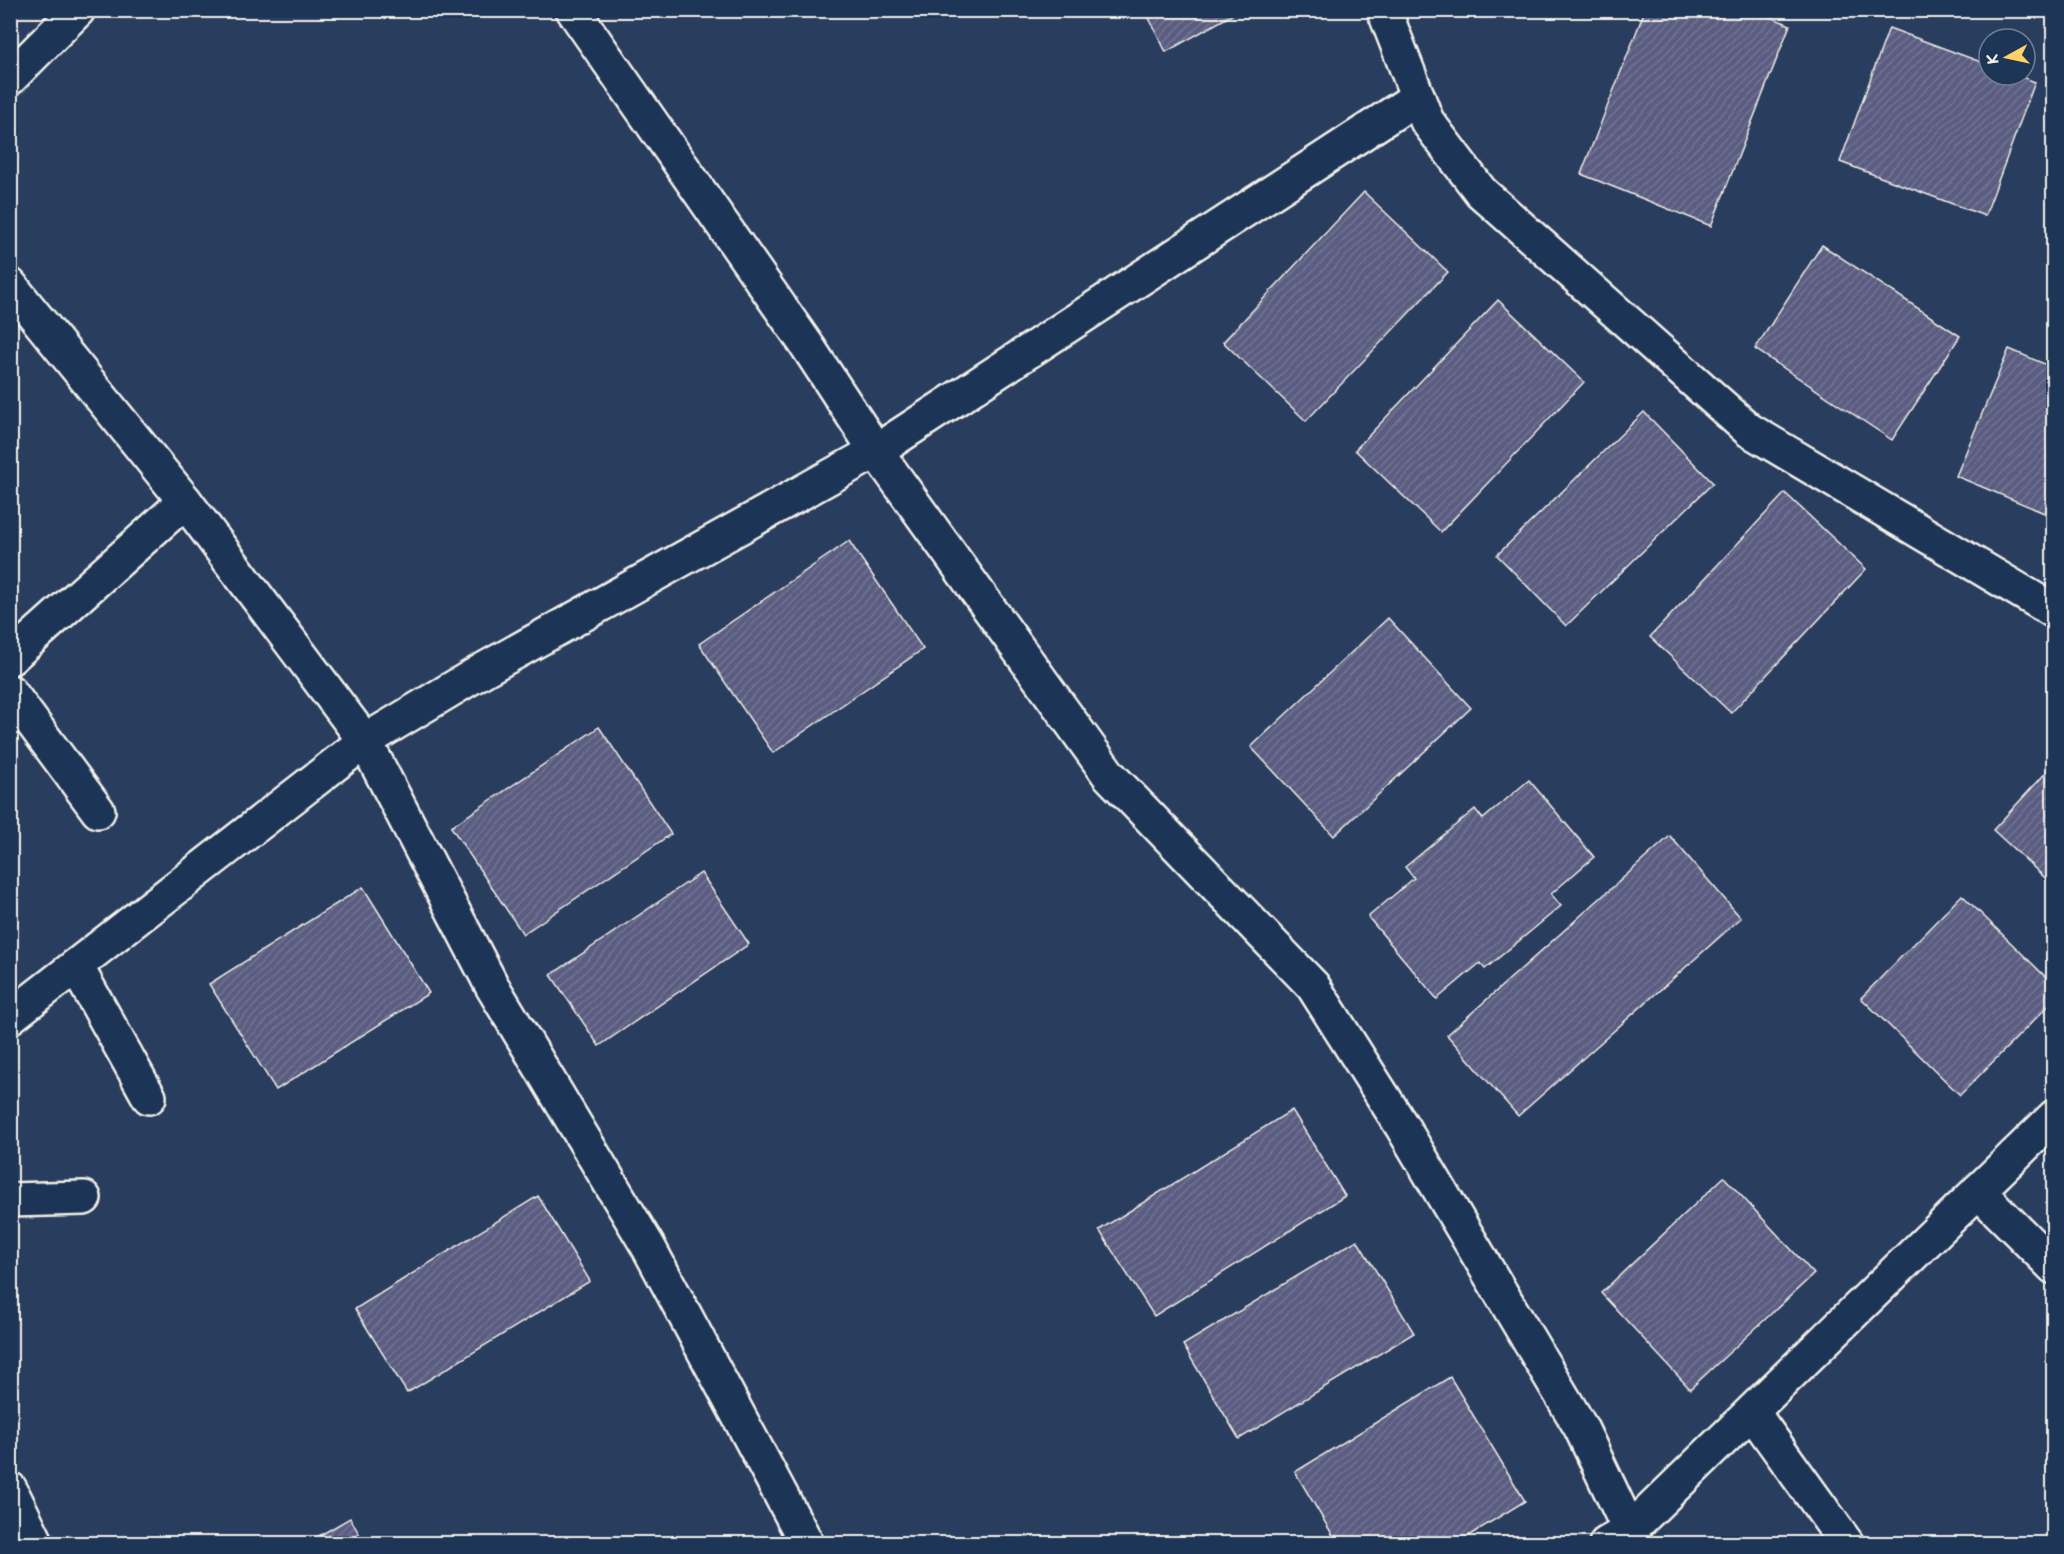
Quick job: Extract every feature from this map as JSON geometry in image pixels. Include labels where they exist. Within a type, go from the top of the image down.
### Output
[{"type":"street","points":[[10,78],[78,10]]},
{"type":"street","points":[[573,10],[808,347],[876,451],[1109,775],[1312,986],[1403,1128],[1581,1428],[1624,1539],[2054,1117]]},
{"type":"street","points":[[1384,10],[1427,121],[1481,192],[1749,430],[2054,611]]},
{"type":"street","points":[[10,1017],[365,741],[486,669],[876,451],[1418,97]]},
{"type":"street","points":[[10,285],[185,501],[365,741],[492,986],[649,1248],[807,1544]]},
{"type":"street","points":[[10,658],[185,501]]},
{"type":"street","points":[[10,692],[98,811]]},
{"type":"street","points":[[76,966],[149,1097]]},
{"type":"street","points":[[1978,1191],[2054,1267]]},
{"type":"street","points":[[10,1200],[84,1198]]},
{"type":"street","points":[[1752,1412],[1847,1544]]},
{"type":"street","points":[[10,1489],[37,1544]]},
{"type":"building","points":[[1145,10],[1236,10],[1237,12],[1166,52]]},
{"type":"building","points":[[1645,10],[1754,10],[1790,25],[1711,226],[1581,174]]},
{"type":"building","points":[[1889,28],[1977,61],[1977,87],[2033,87],[1985,216],[1840,162]]},
{"type":"building","points":[[1364,192],[1448,272],[1306,421],[1223,342]]},
{"type":"building","points":[[2054,218],[2054,242],[2047,240]]},
{"type":"building","points":[[1822,245],[1960,336],[1892,440],[1755,349]]},
{"type":"building","points":[[1498,300],[1584,382],[1441,532],[1355,450]]},
{"type":"building","points":[[2009,349],[2054,368],[2054,517],[1956,476]]},
{"type":"building","points":[[1644,412],[1713,483],[1566,626],[1497,555]]},
{"type":"building","points":[[1785,493],[1866,569],[1731,713],[1650,637]]},
{"type":"building","points":[[849,541],[923,649],[773,753],[699,644]]},
{"type":"building","points":[[1388,618],[1471,708],[1334,836],[1251,747]]},
{"type":"building","points":[[599,727],[671,834],[523,934],[451,827]]},
{"type":"building","points":[[2054,764],[2054,886],[1993,830]]},
{"type":"building","points":[[1529,780],[1594,857],[1551,894],[1561,906],[1485,969],[1480,963],[1437,999],[1368,917],[1414,878],[1405,867],[1475,809],[1483,819]]},
{"type":"building","points":[[1670,836],[1741,918],[1518,1116],[1447,1035]]},
{"type":"building","points":[[701,873],[749,944],[599,1046],[551,975]]},
{"type":"building","points":[[363,887],[429,993],[276,1090],[209,984]]},
{"type":"building","points":[[1962,895],[2054,985],[2054,1000],[1960,1095],[1861,998]]},
{"type":"building","points":[[1292,1110],[1345,1196],[1154,1316],[1099,1230]]},
{"type":"building","points":[[1724,1177],[1814,1274],[1690,1389],[1601,1293]]},
{"type":"building","points":[[538,1196],[590,1281],[407,1393],[355,1309]]},
{"type":"building","points":[[1357,1240],[1414,1333],[1239,1439],[1183,1345]]},
{"type":"building","points":[[1450,1377],[1525,1501],[1455,1544],[1338,1544],[1295,1472]]},
{"type":"building","points":[[350,1518],[365,1544],[305,1544]]}]
